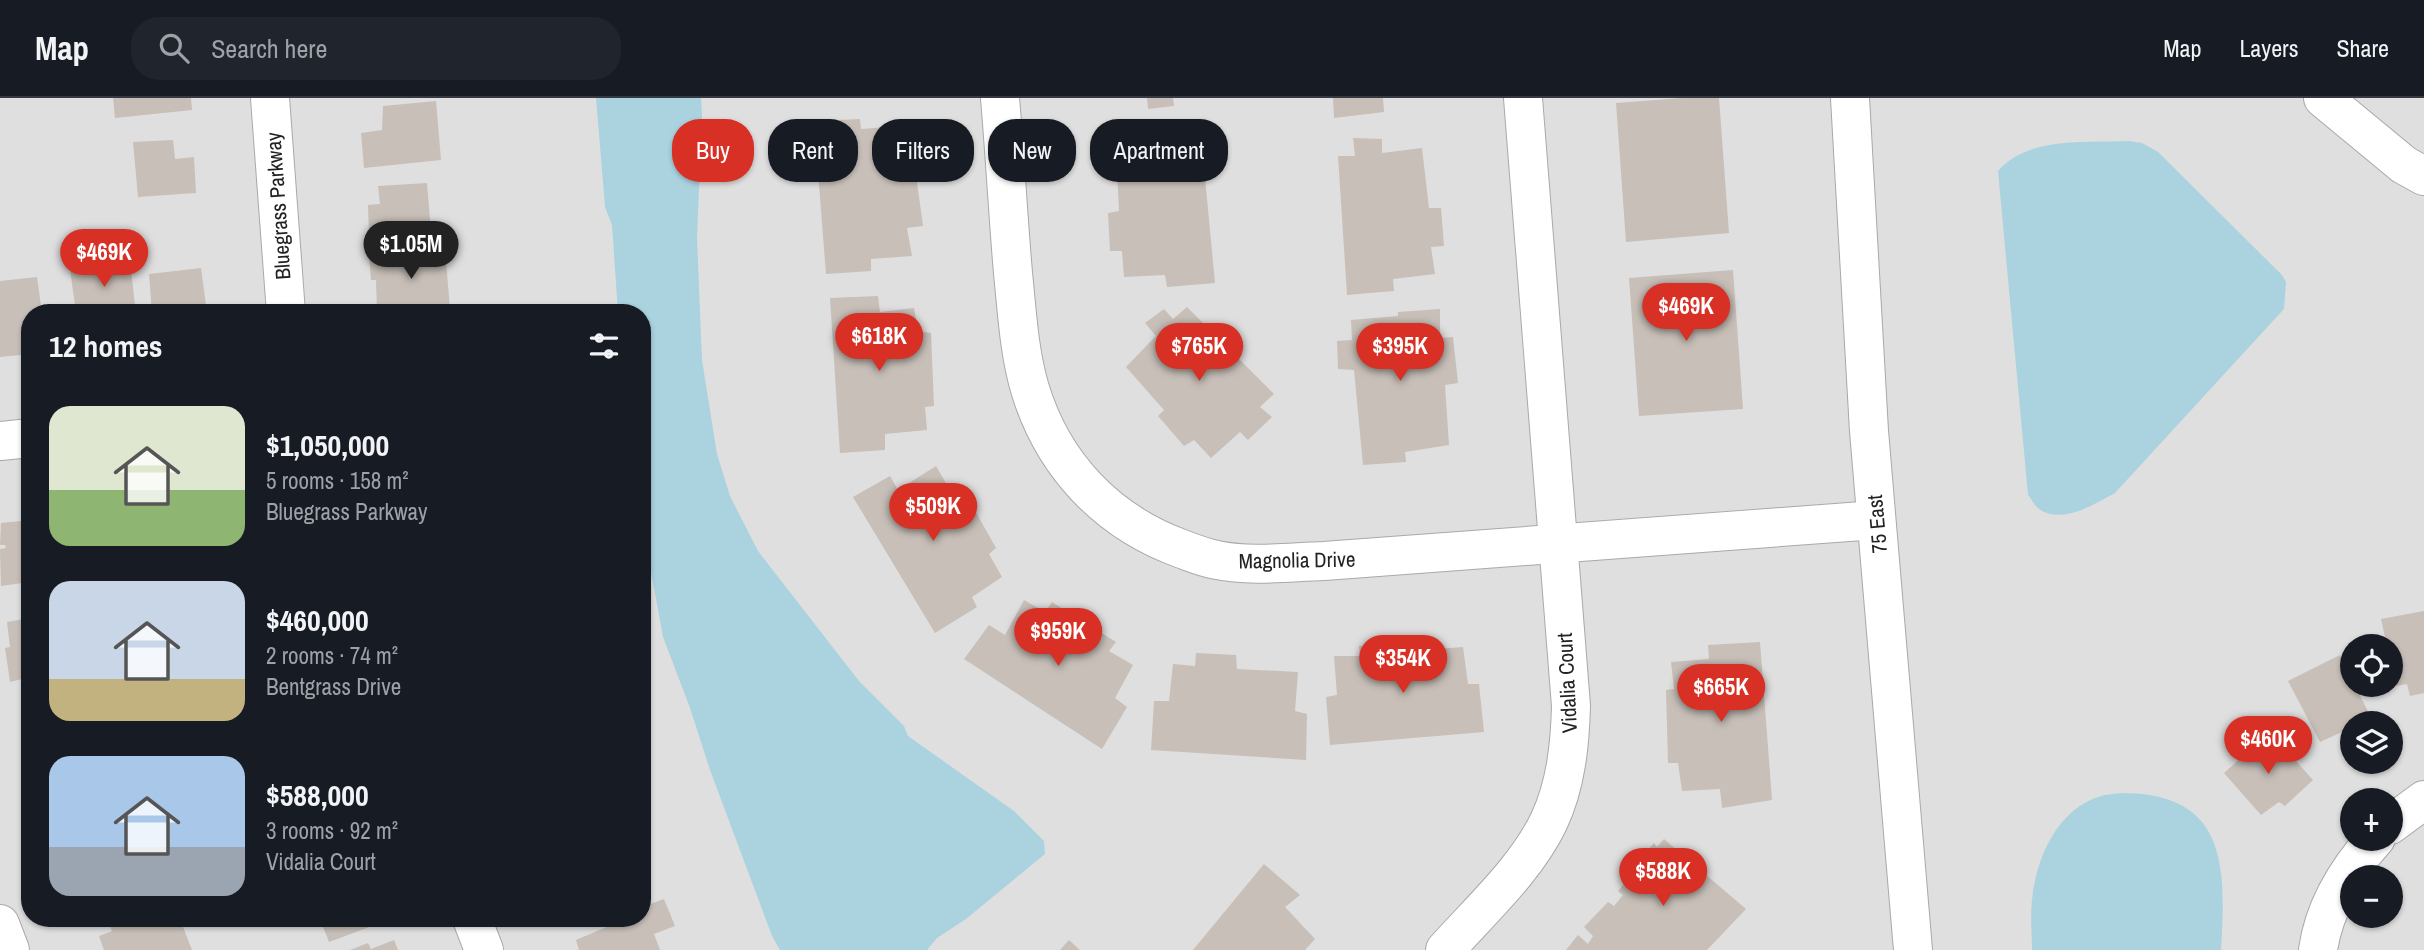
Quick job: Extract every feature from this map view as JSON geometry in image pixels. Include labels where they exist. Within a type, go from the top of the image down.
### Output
[{"type":"street","name":"Bluegrass Parkway","points":[[270,98],[285,304]]},
{"type":"street","name":"Magnolia Drive","points":[[1000,98],[1019,331],[1030,388],[1052,442],[1079,480],[1107,508],[1133,527],[1162,541],[1217,560],[1254,563],[1324,561],[1876,520]]},
{"type":"street","points":[[1523,98],[1557,544]]},
{"type":"street","name":"75 East","points":[[1850,98],[1868,417],[1913,950]]},
{"type":"street","points":[[2323,98],[2404,165],[2424,176]]},
{"type":"street","points":[[0,441],[21,439]]},
{"type":"street","name":"Vidalia Court","points":[[1445,950],[1523,862],[1550,819],[1559,793],[1570,738],[1571,706],[1557,544]]},
{"type":"street","points":[[2403,815],[2424,800]]},
{"type":"street","points":[[2318,950],[2329,910],[2344,880],[2364,851]]},
{"type":"street","points":[[0,923],[10,950]]},
{"type":"street","points":[[475,927],[484,950]]},
{"type":"shaded area","points":[[0,98],[2424,98],[2424,950],[0,950]]},
{"type":"water","points":[[596,98],[701,98],[702,119],[672,119],[672,182],[699,182],[697,238],[702,360],[717,454],[730,496],[758,551],[859,681],[904,726],[908,736],[1014,811],[1044,841],[1045,854],[966,919],[937,938],[927,950],[780,950],[772,936],[663,637],[651,572],[651,304],[617,304],[612,225],[605,207]]},
{"type":"water","points":[[2077,142],[2142,143],[2158,152],[2282,275],[2286,282],[2284,309],[2115,493],[2077,511],[2056,515],[2037,507],[2028,495],[1998,171],[2010,160],[2041,147]]},
{"type":"water","points":[[2122,793],[2157,796],[2183,806],[2201,821],[2213,841],[2220,864],[2223,891],[2221,950],[2032,950],[2031,913],[2034,884],[2044,852],[2052,837],[2072,812],[2086,802],[2103,795]]},
{"type":"building","points":[[113,98],[191,98],[192,110],[115,118]]},
{"type":"building","points":[[1147,98],[1173,98],[1174,106],[1148,109]]},
{"type":"building","points":[[1333,98],[1383,98],[1384,112],[1334,118]]},
{"type":"building","points":[[1719,98],[1729,233],[1626,242],[1616,103]]},
{"type":"building","points":[[436,101],[441,160],[364,168],[361,133],[382,130],[383,106]]},
{"type":"building","points":[[858,119],[861,129],[872,128],[872,182],[917,182],[923,226],[907,228],[912,256],[871,259],[871,271],[826,274],[819,182],[858,182]]},
{"type":"building","points":[[1353,138],[1382,139],[1382,153],[1422,148],[1429,208],[1441,208],[1444,246],[1431,247],[1435,274],[1393,279],[1394,291],[1347,295],[1338,156],[1355,156]]},
{"type":"building","points":[[173,140],[175,159],[194,157],[196,193],[138,197],[133,142]]},
{"type":"building","points":[[1118,182],[1205,182],[1215,283],[1167,287],[1165,275],[1124,277],[1122,251],[1110,251],[1108,213],[1119,211]]},
{"type":"building","points":[[427,183],[431,232],[369,238],[368,205],[380,204],[378,186]]},
{"type":"building","points":[[445,248],[450,304],[377,304],[376,280],[371,280],[369,256]]},
{"type":"building","points":[[130,262],[135,304],[75,304],[70,269]]},
{"type":"building","points":[[201,268],[206,304],[151,304],[149,274]]},
{"type":"building","points":[[1733,270],[1743,409],[1639,416],[1629,278]]},
{"type":"building","points":[[37,277],[41,304],[21,304],[21,355],[0,357],[0,281]]},
{"type":"building","points":[[878,296],[880,312],[914,308],[918,331],[931,333],[934,406],[925,407],[927,430],[885,434],[885,450],[840,453],[830,298]]},
{"type":"building","points":[[1187,307],[1274,394],[1260,407],[1272,417],[1248,440],[1240,432],[1211,458],[1194,440],[1184,446],[1158,416],[1164,410],[1126,367],[1156,336],[1145,323],[1164,309],[1173,319]]},
{"type":"building","points":[[1440,309],[1440,338],[1453,337],[1458,383],[1445,385],[1449,445],[1405,452],[1406,462],[1363,465],[1354,370],[1338,369],[1337,341],[1352,340],[1351,320],[1398,316],[1398,312]]},
{"type":"building","points":[[936,466],[950,490],[960,484],[996,548],[989,554],[1002,577],[972,597],[977,607],[935,633],[853,497],[890,476],[898,490]]},
{"type":"building","points":[[21,521],[21,583],[1,586],[0,549],[6,548],[5,545],[0,545],[1,523]]},
{"type":"building","points":[[1024,600],[1045,612],[1052,602],[1116,642],[1109,651],[1133,665],[1115,698],[1127,707],[1102,749],[964,659],[989,625],[1005,635]]},
{"type":"building","points":[[2424,611],[2424,693],[2410,696],[2407,684],[2403,685],[2403,634],[2384,634],[2381,619]]},
{"type":"building","points":[[21,620],[21,679],[10,682],[5,648],[10,647],[7,622]]},
{"type":"building","points":[[1436,642],[1436,649],[1463,647],[1468,684],[1479,684],[1484,732],[1330,745],[1326,697],[1337,695],[1334,656],[1360,656],[1359,646]]},
{"type":"building","points":[[1760,642],[1772,800],[1722,808],[1720,789],[1682,791],[1678,763],[1668,763],[1666,690],[1674,689],[1671,662],[1709,659],[1708,645]]},
{"type":"building","points":[[1196,653],[1236,655],[1237,669],[1298,672],[1295,711],[1307,714],[1306,760],[1151,750],[1154,701],[1169,701],[1173,664],[1195,666]]},
{"type":"building","points":[[2340,655],[2340,697],[2361,697],[2368,711],[2340,711],[2340,733],[2320,742],[2288,681]]},
{"type":"building","points":[[2266,735],[2285,758],[2289,753],[2313,780],[2285,806],[2279,802],[2261,815],[2224,773]]},
{"type":"building","points":[[1664,839],[1746,909],[1707,950],[1566,950],[1578,935],[1588,944],[1593,936],[1584,927],[1608,902],[1614,906],[1623,895],[1618,891],[1640,865],[1637,862],[1654,843],[1657,847]]},
{"type":"building","points":[[1264,864],[1300,895],[1285,907],[1315,939],[1305,950],[1193,950]]},
{"type":"building","points":[[664,899],[675,926],[654,934],[660,950],[579,950],[576,940],[607,927],[651,927],[651,904]]},
{"type":"building","points":[[110,927],[183,927],[192,950],[104,950],[99,936],[112,931]]},
{"type":"building","points":[[323,927],[369,927],[329,942]]},
{"type":"building","points":[[394,940],[398,950],[350,950],[368,943],[371,949]]},
{"type":"building","points":[[1069,940],[1080,950],[1060,950]]}]
